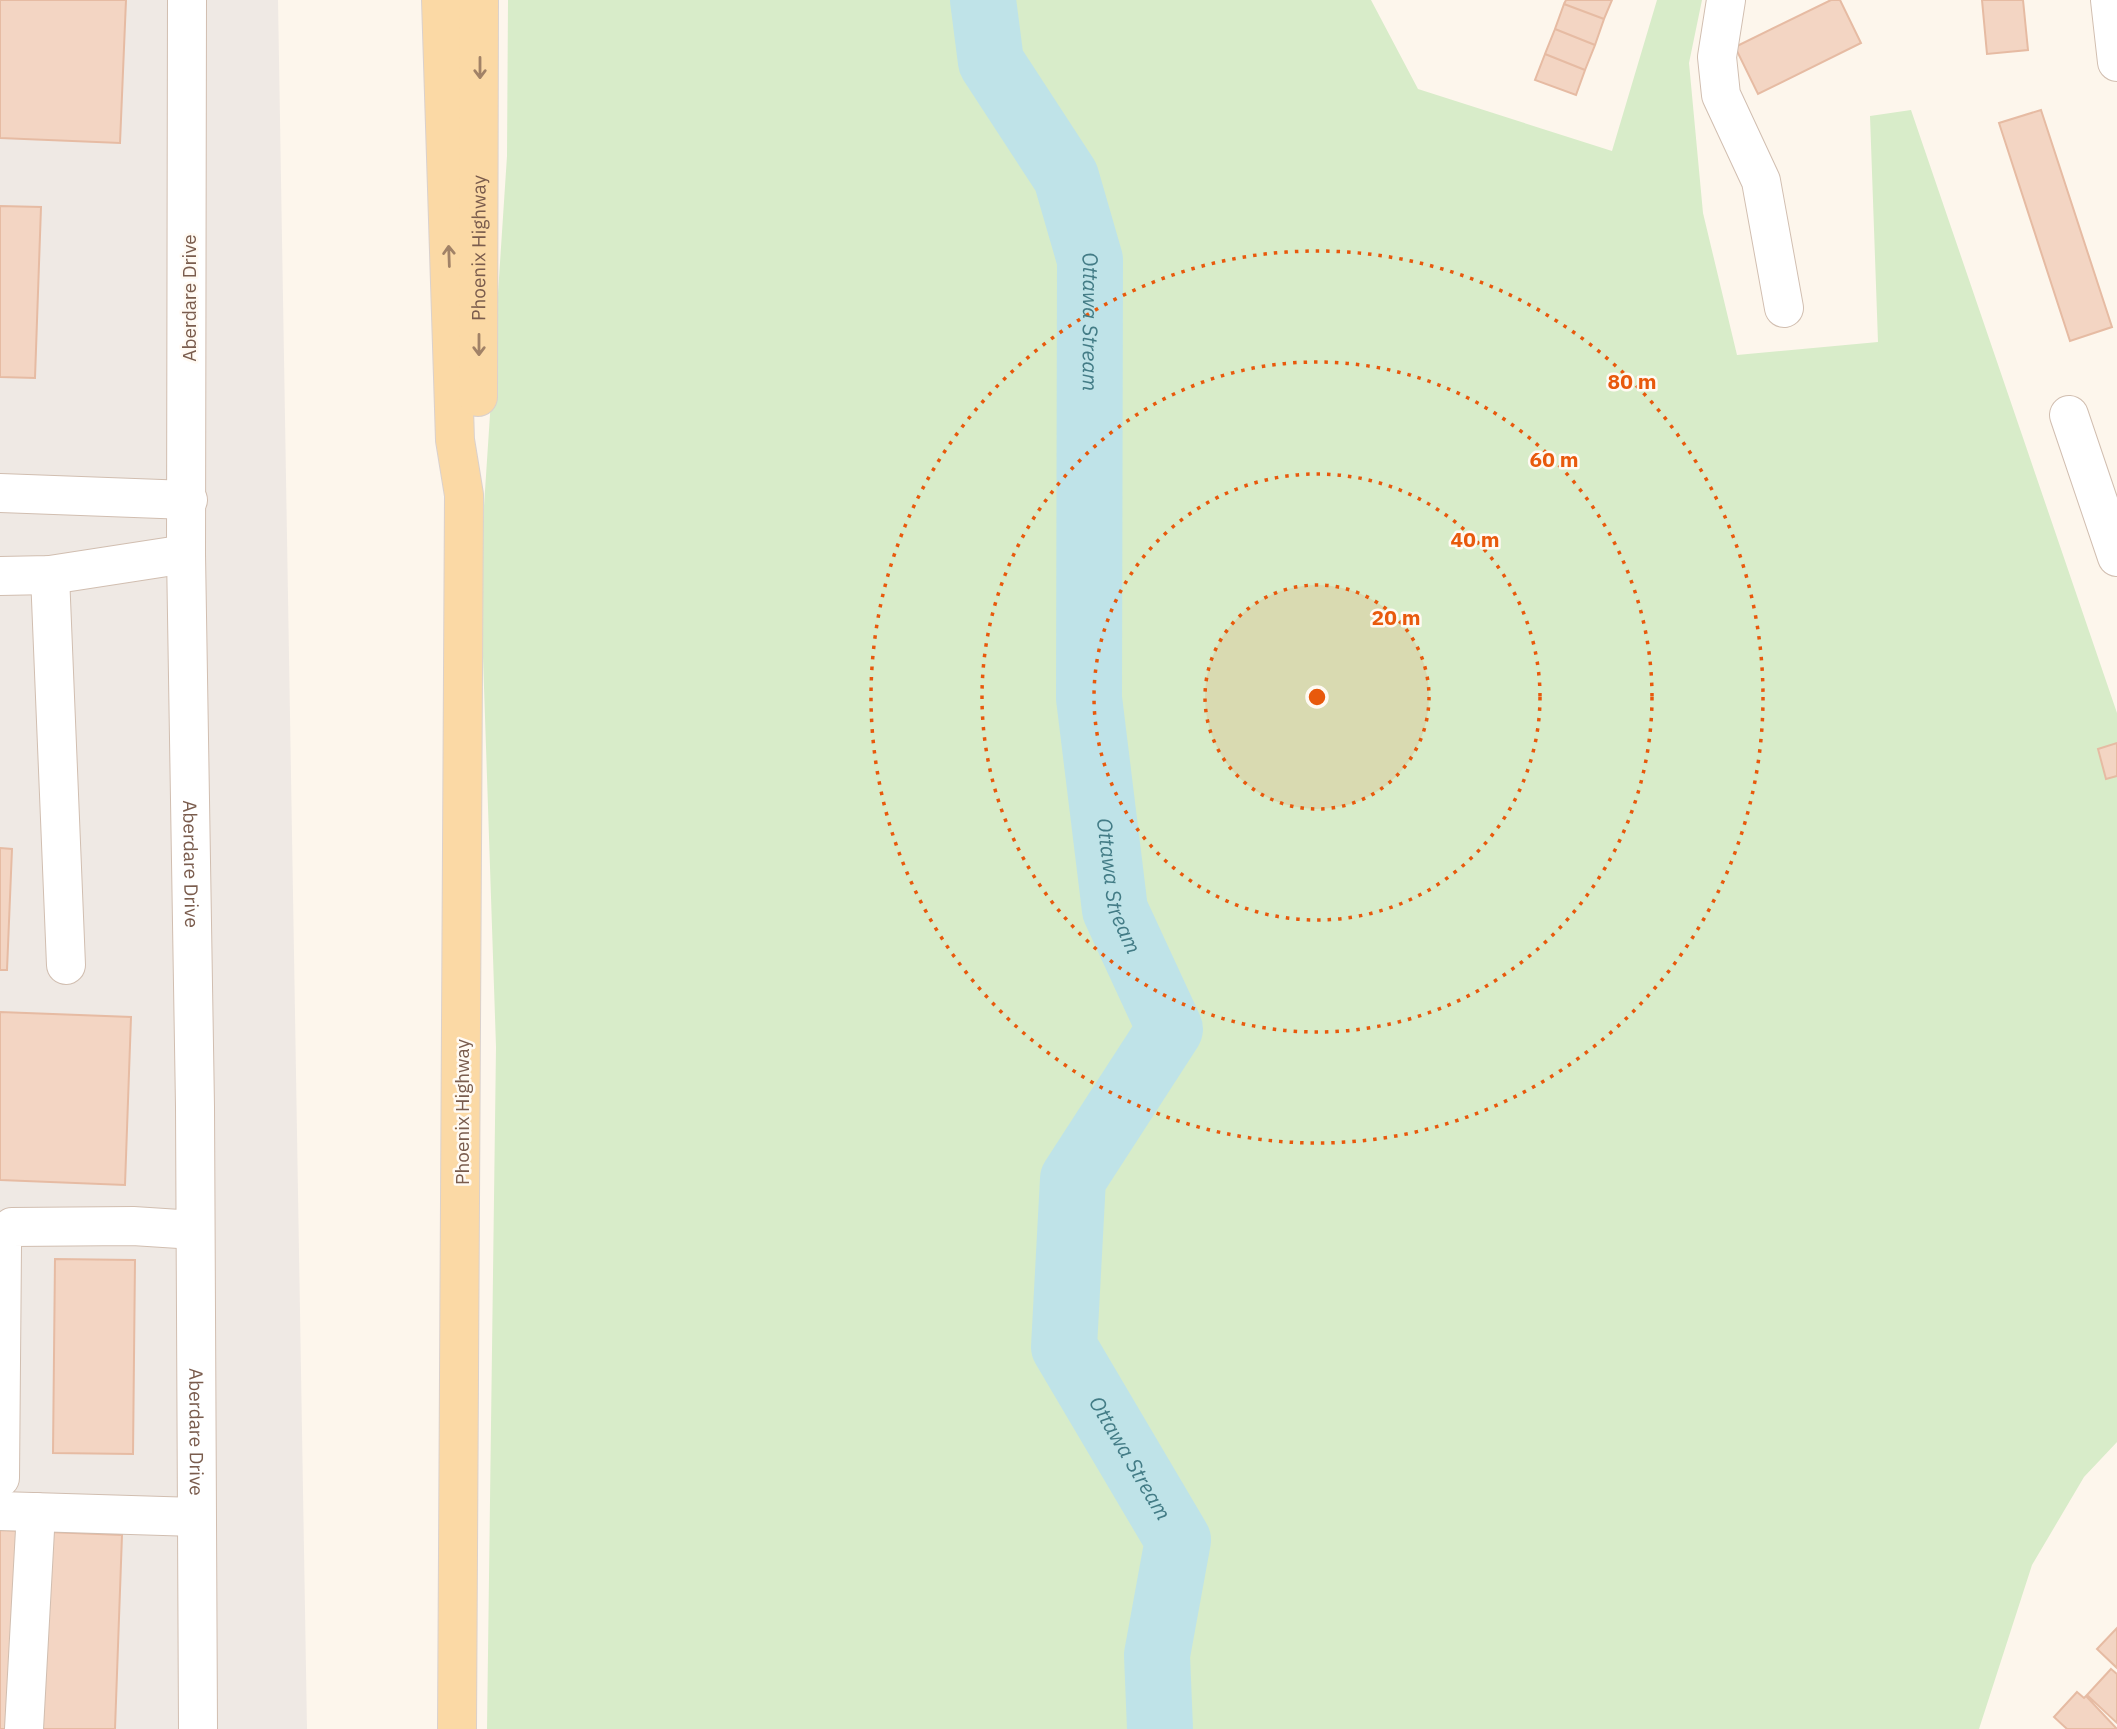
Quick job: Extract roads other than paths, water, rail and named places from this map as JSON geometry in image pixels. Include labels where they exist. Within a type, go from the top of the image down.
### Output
[{"type":"main road","name":"Phoenix Highway","points":[[440,0],[454,439],[464,495],[457,1729]]},
{"type":"main road","name":"Phoenix Highway","points":[[464,495],[476,449],[479,0]]},
{"type":"street","name":"Aberdare Drive","points":[[187,0],[187,554],[198,1729]]},
{"type":"street","points":[[1726,0],[1717,57],[1721,95],[1761,181],[1784,308]]},
{"type":"street","points":[[2110,0],[2117,62]]},
{"type":"street","points":[[2069,415],[2111,519],[2117,557]]},
{"type":"street","points":[[0,493],[188,500]]},
{"type":"street","points":[[0,576],[50,575],[187,554]]},
{"type":"street","points":[[50,575],[66,965]]},
{"type":"street","points":[[0,1478],[2,1247],[7,1230],[12,1227],[132,1226],[195,1230]]},
{"type":"street","points":[[24,1729],[18,1511],[196,1517]]},
{"type":"waterway","name":"Ottawa Stream","points":[[983,0],[991,62],[1066,177],[1090,260],[1089,698],[1115,910],[1170,1029],[1073,1179],[1064,1347],[1178,1540],[1157,1655],[1160,1729]]}]
